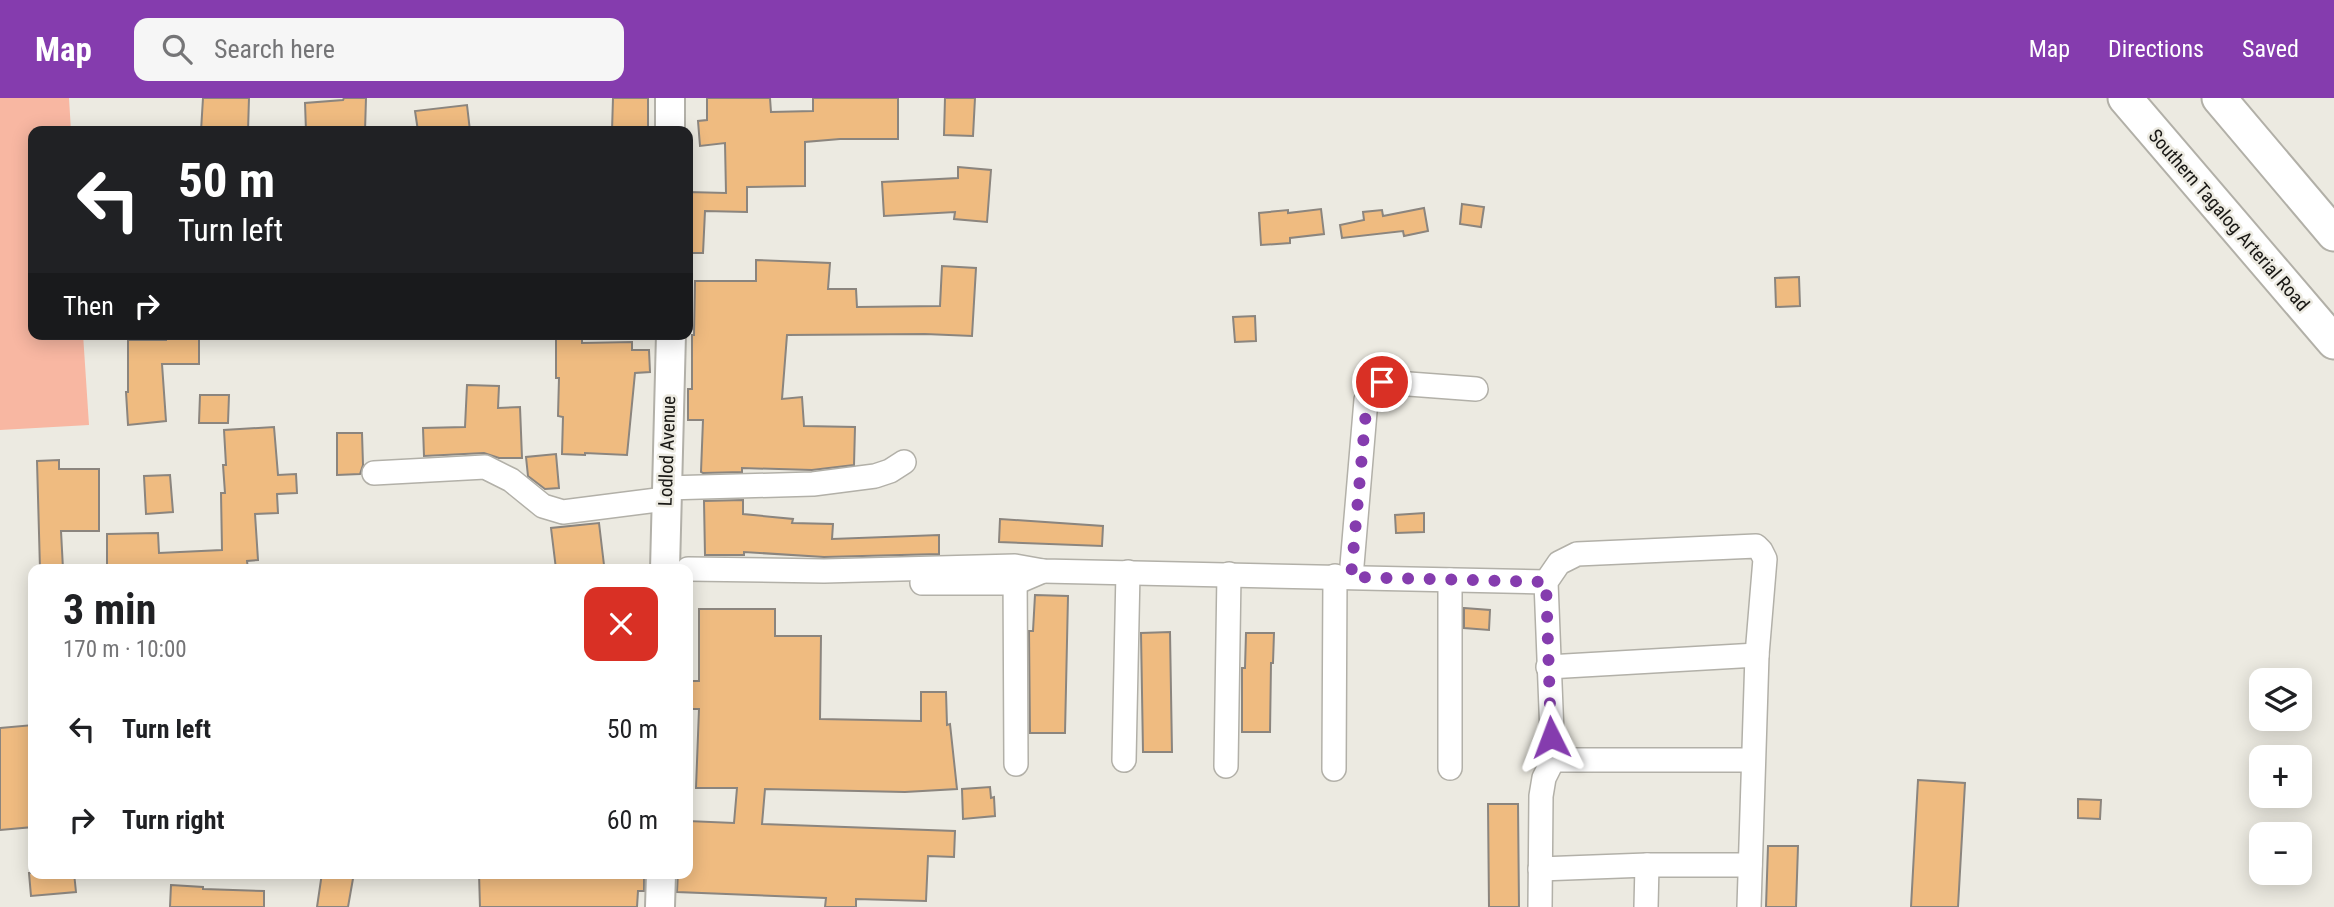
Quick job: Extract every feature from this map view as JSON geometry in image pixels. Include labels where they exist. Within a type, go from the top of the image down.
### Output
[{"type":"highway","name":"Southern Tagalog Arterial Road","points":[[2125,98],[2334,342]]},
{"type":"highway","points":[[2219,98],[2334,234]]},
{"type":"main road","points":[[670,98],[670,126]]},
{"type":"main road","name":"Lodlod Avenue","points":[[665,564],[671,340]]},
{"type":"main road","points":[[660,907],[661,879]]},
{"type":"street","points":[[1334,769],[1343,577],[1367,400],[1371,390],[1382,382],[1476,388]]},
{"type":"street","points":[[374,473],[485,467],[512,480],[543,506],[563,512],[666,494],[875,477],[904,462]]},
{"type":"street","points":[[1539,907],[1541,796],[1553,760],[1546,582],[1559,563],[1577,554],[1756,546],[1765,559],[1757,655],[1749,907]]},
{"type":"street","points":[[693,569],[824,577]]},
{"type":"street","points":[[693,583],[1043,571],[1546,582]]},
{"type":"street","points":[[1124,760],[1128,572]]},
{"type":"street","points":[[1015,574],[1016,764]]},
{"type":"street","points":[[1226,766],[1228,575]]},
{"type":"street","points":[[1450,580],[1450,768]]},
{"type":"street","points":[[1548,667],[1757,655]]},
{"type":"street","points":[[1553,760],[1753,760]]},
{"type":"street","points":[[1540,869],[1749,864]]},
{"type":"street","points":[[1646,907],[1647,865]]},
{"type":"shaded area","points":[[0,98],[69,98],[71,126],[28,126],[28,340],[83,340],[89,425],[0,430]]},
{"type":"building","points":[[203,98],[249,98],[248,126],[201,126]]},
{"type":"building","points":[[366,98],[365,126],[306,126],[305,103]]},
{"type":"building","points":[[613,98],[648,98],[648,126],[612,126]]},
{"type":"building","points":[[707,98],[770,98],[771,112],[813,111],[813,98],[898,98],[898,139],[805,142],[805,186],[747,187],[747,212],[705,211],[703,253],[693,253],[693,192],[726,193],[725,143],[700,146],[698,121],[707,120]]},
{"type":"building","points":[[945,98],[975,98],[973,136],[944,135]]},
{"type":"building","points":[[467,105],[469,126],[417,126],[415,111]]},
{"type":"building","points":[[958,167],[991,170],[987,222],[954,219],[955,212],[884,216],[882,182],[958,178]]},
{"type":"building","points":[[1462,204],[1484,207],[1481,227],[1460,224]]},
{"type":"building","points":[[1424,208],[1428,231],[1404,236],[1403,231],[1342,238],[1340,225],[1364,220],[1363,212],[1382,210],[1383,216]]},
{"type":"building","points":[[1321,209],[1324,234],[1290,238],[1290,243],[1261,245],[1259,213]]},
{"type":"building","points":[[756,260],[830,263],[828,289],[856,289],[857,307],[940,306],[942,266],[976,268],[972,336],[787,335],[782,399],[802,397],[804,426],[855,427],[854,465],[812,470],[742,468],[742,472],[703,473],[703,420],[688,420],[688,389],[692,389],[695,281],[756,281]]},
{"type":"building","points":[[1799,277],[1800,306],[1776,307],[1775,278]]},
{"type":"building","points":[[1255,316],[1256,341],[1235,342],[1233,317]]},
{"type":"building","points":[[128,340],[199,340],[199,364],[162,364],[166,421],[128,425]]},
{"type":"building","points":[[556,340],[582,340],[582,343],[632,342],[632,350],[649,350],[650,372],[635,373],[627,455],[562,454],[563,417],[558,416],[559,378],[556,378]]},
{"type":"building","points":[[467,385],[499,386],[498,408],[520,407],[522,458],[499,458],[484,453],[424,456],[423,428],[465,427]]},
{"type":"building","points":[[200,395],[229,395],[228,423],[199,423]]},
{"type":"building","points":[[274,427],[278,475],[296,474],[297,493],[277,494],[278,513],[255,514],[258,560],[247,561],[247,564],[107,564],[107,534],[158,533],[159,553],[222,550],[221,493],[225,493],[223,465],[226,465],[224,430]]},
{"type":"building","points":[[337,433],[362,433],[363,465],[360,474],[337,475]]},
{"type":"building","points":[[556,454],[559,488],[545,489],[528,476],[526,457]]},
{"type":"building","points":[[59,460],[59,469],[99,469],[99,531],[61,531],[63,564],[40,564],[37,461]]},
{"type":"building","points":[[170,475],[173,512],[146,514],[144,476]]},
{"type":"building","points":[[743,500],[743,514],[793,519],[792,523],[833,524],[832,539],[939,535],[939,554],[824,557],[744,552],[744,555],[705,555],[704,501]]},
{"type":"building","points":[[1424,513],[1424,532],[1396,533],[1395,515]]},
{"type":"building","points":[[1000,519],[1103,526],[1102,546],[999,542]]},
{"type":"building","points":[[599,523],[604,564],[555,564],[551,528]]},
{"type":"building","points":[[1035,595],[1068,596],[1065,733],[1030,733],[1029,631],[1033,631]]},
{"type":"building","points":[[1464,608],[1490,610],[1489,630],[1464,628]]},
{"type":"building","points":[[699,609],[775,609],[775,636],[821,636],[820,719],[921,721],[921,692],[946,692],[947,725],[950,724],[957,789],[905,792],[765,789],[762,824],[955,831],[954,857],[928,856],[926,901],[856,899],[856,907],[825,907],[826,898],[677,892],[678,879],[693,879],[693,821],[734,823],[737,788],[696,788],[699,709],[693,709],[693,681],[699,681]]},
{"type":"building","points":[[1170,632],[1172,752],[1143,752],[1141,633]]},
{"type":"building","points":[[1246,633],[1274,633],[1270,732],[1242,732],[1242,668],[1245,668]]},
{"type":"building","points":[[28,725],[28,827],[0,830],[0,728]]},
{"type":"building","points":[[1918,780],[1965,783],[1958,907],[1911,907]]},
{"type":"building","points":[[990,787],[991,798],[994,797],[995,816],[963,819],[962,789]]},
{"type":"building","points":[[2078,799],[2101,800],[2100,819],[2078,818]]},
{"type":"building","points":[[1488,804],[1518,804],[1519,907],[1489,907]]},
{"type":"building","points":[[1768,846],[1798,846],[1796,907],[1766,907]]},
{"type":"building","points":[[30,879],[75,879],[76,892],[31,896]]},
{"type":"building","points":[[321,879],[353,879],[348,907],[317,907]]},
{"type":"building","points":[[479,879],[644,879],[644,891],[638,891],[637,907],[480,907]]},
{"type":"building","points":[[171,885],[264,891],[264,907],[170,907]]},
{"type":"route","points":[[1382,382],[1371,390],[1367,400],[1351,577],[1546,582],[1551,737]]}]
